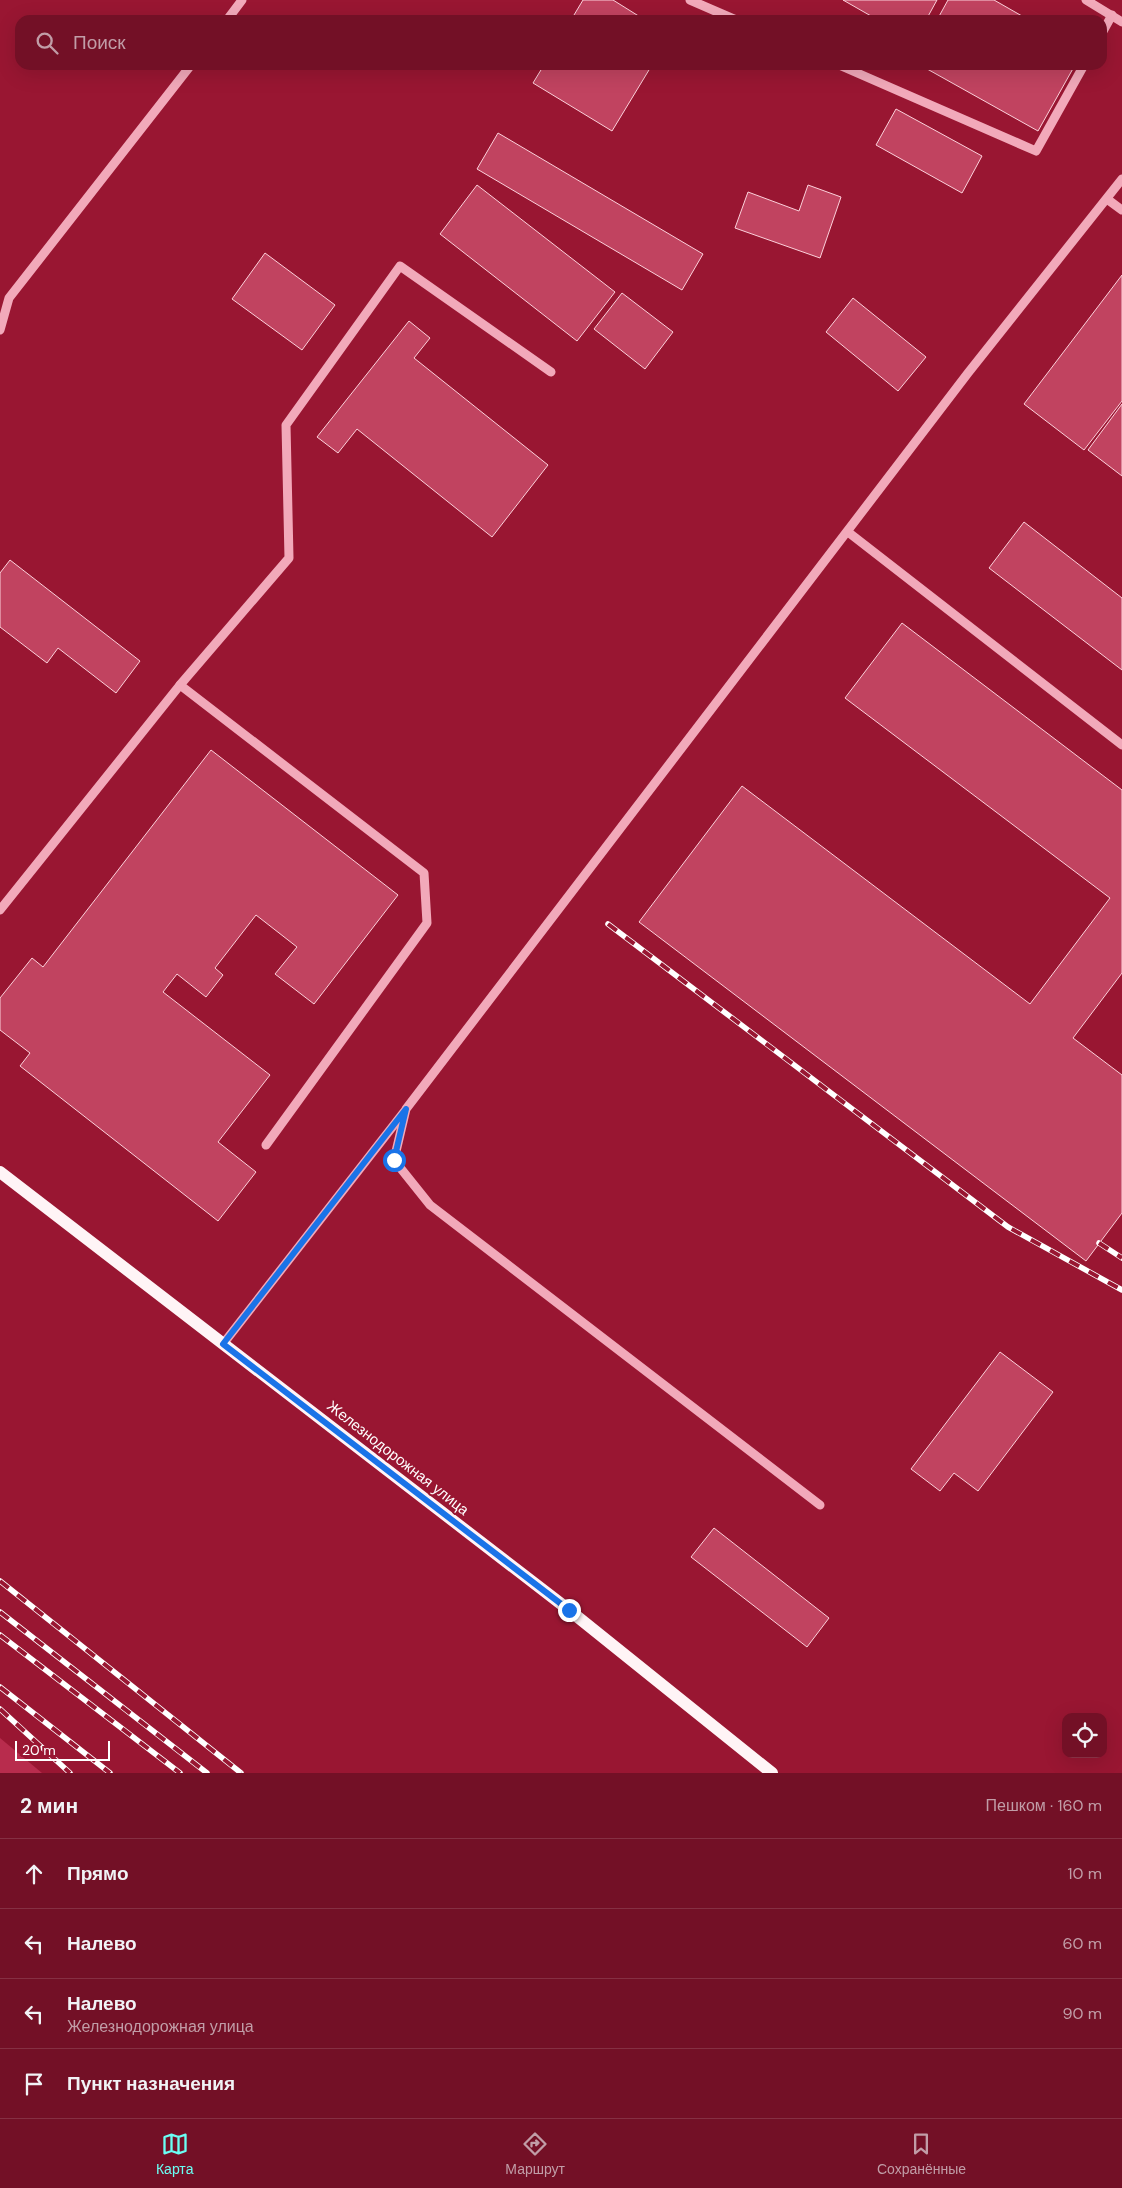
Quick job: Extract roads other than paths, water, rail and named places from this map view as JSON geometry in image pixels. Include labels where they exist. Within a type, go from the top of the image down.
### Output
[{"type":"main road","name":"Железнодорожная улица","points":[[0,1172],[569,1610],[772,1773]]},
{"type":"lane","points":[[230,15],[242,0]]},
{"type":"lane","points":[[690,0],[724,15]]},
{"type":"lane","points":[[1086,0],[1122,22]]},
{"type":"lane","points":[[1107,24],[1112,15]]},
{"type":"lane","points":[[0,330],[9,298],[187,70]]},
{"type":"lane","points":[[850,70],[1036,151],[1081,70]]},
{"type":"lane","points":[[223,1344],[406,1109],[968,373],[1122,179]]},
{"type":"lane","points":[[1106,199],[1122,210]]},
{"type":"lane","points":[[0,910],[180,685],[289,558],[286,425],[400,266],[551,372]]},
{"type":"lane","points":[[848,532],[1122,745]]},
{"type":"lane","points":[[180,685],[424,872],[427,923],[266,1146]]},
{"type":"lane","points":[[406,1109],[394,1160],[430,1205],[820,1504]]},
{"type":"railway","points":[[608,924],[1008,1227],[1122,1290]]},
{"type":"railway","points":[[1099,1243],[1122,1258]]},
{"type":"railway","points":[[0,1581],[241,1773]]},
{"type":"railway","points":[[0,1612],[207,1773]]},
{"type":"railway","points":[[0,1635],[180,1773]]},
{"type":"railway","points":[[0,1687],[110,1773]]},
{"type":"railway","points":[[0,1709],[70,1773]]}]
